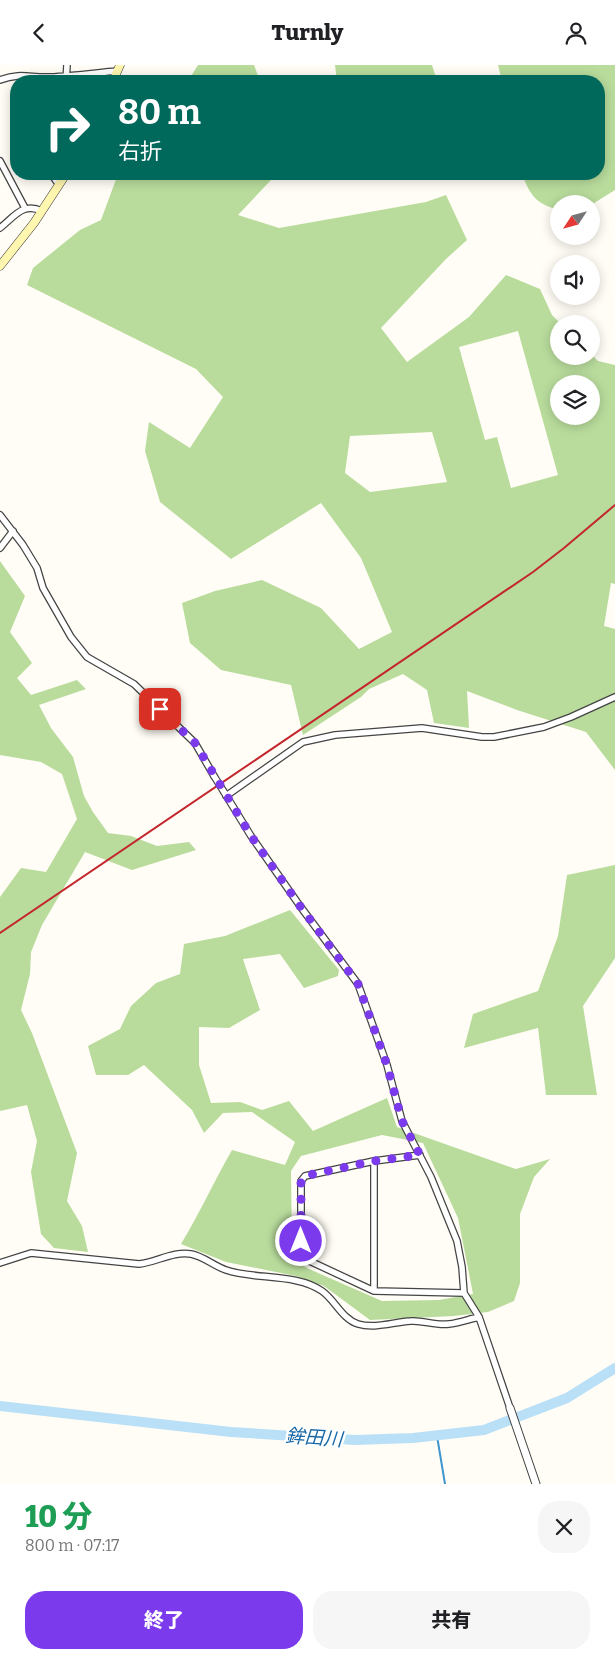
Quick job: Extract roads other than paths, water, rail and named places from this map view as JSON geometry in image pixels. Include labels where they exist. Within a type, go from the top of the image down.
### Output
[{"type":"main road","points":[[0,266],[42,211],[62,180]]},
{"type":"street","points":[[83,75],[119,68]]},
{"type":"street","points":[[15,75],[35,75]]},
{"type":"street","points":[[0,161],[10,180]]},
{"type":"street","points":[[10,180],[25,208]]},
{"type":"street","points":[[55,180],[59,185]]},
{"type":"street","points":[[0,227],[25,208],[33,207],[42,211]]},
{"type":"street","points":[[0,515],[13,531],[37,569],[43,588],[71,637],[87,657],[134,684],[195,743],[251,836],[358,984],[387,1065],[402,1121],[420,1155],[457,1241],[464,1293],[479,1317],[536,1484]]},
{"type":"street","points":[[0,548],[13,531]]},
{"type":"street","points":[[225,794],[303,742],[335,735],[422,728],[494,737],[544,727],[615,697]]},
{"type":"street","points":[[420,1155],[374,1161],[305,1176],[301,1181],[301,1257],[374,1291],[464,1293]]},
{"type":"street","points":[[374,1161],[374,1291]]},
{"type":"street","points":[[0,1263],[31,1253],[139,1264],[176,1254],[192,1254],[226,1270],[244,1275],[302,1282],[322,1291],[349,1320],[358,1324],[368,1326],[412,1321],[448,1324],[479,1317]]},
{"type":"waterway","name":"鉾田川","points":[[0,1406],[231,1432],[355,1440],[413,1438],[484,1430],[567,1398],[615,1368]]},
{"type":"waterway","points":[[437,1436],[445,1484]]},
{"type":"railway","points":[[0,933],[533,572],[615,505]]}]
